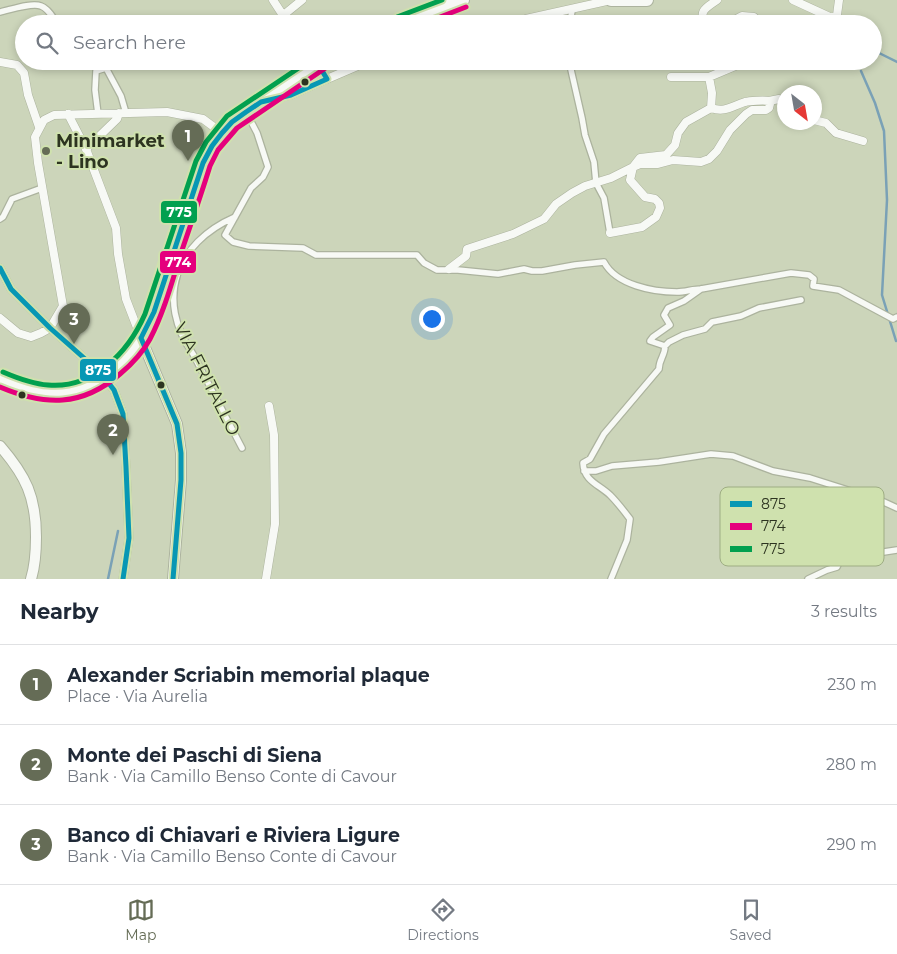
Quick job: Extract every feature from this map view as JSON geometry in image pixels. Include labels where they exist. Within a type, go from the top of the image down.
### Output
[{"type":"main road","points":[[424,15],[463,0]]},
{"type":"main road","points":[[611,0],[648,0]]},
{"type":"main road","points":[[198,179],[212,146],[232,122],[307,70]]},
{"type":"main road","points":[[0,379],[36,392],[57,394],[78,391],[95,384],[113,371],[138,343],[154,312]]},
{"type":"street","points":[[273,0],[283,15]]},
{"type":"street","points":[[286,15],[286,13],[302,0]]},
{"type":"street","points":[[546,15],[611,0]]},
{"type":"street","points":[[701,15],[702,12],[717,0]]},
{"type":"street","points":[[793,0],[826,15]]},
{"type":"street","points":[[837,15],[839,0]]},
{"type":"street","points":[[0,12],[32,5],[41,6],[51,15]]},
{"type":"street","points":[[571,15],[572,10]]},
{"type":"street","points":[[0,62],[15,66]]},
{"type":"street","points":[[21,70],[24,73],[28,95],[39,127]]},
{"type":"street","points":[[98,114],[95,90],[96,72],[101,70]]},
{"type":"street","points":[[86,149],[122,113],[121,96],[107,70]]},
{"type":"street","points":[[323,70],[327,79]]},
{"type":"street","points":[[261,102],[291,95],[348,70]]},
{"type":"street","points":[[571,70],[584,135],[594,162],[596,183],[604,198],[610,233],[642,227],[656,217],[660,208],[659,203],[655,199],[645,196],[630,180],[633,167],[640,158],[660,157],[670,152],[675,145],[681,127],[686,122],[711,108],[720,111],[745,102],[777,99]]},
{"type":"street","points":[[671,76],[709,78],[727,70]]},
{"type":"street","points":[[709,78],[712,93],[711,108]]},
{"type":"street","points":[[450,270],[466,256],[467,250],[512,234],[544,219],[556,204],[572,193],[611,178],[640,164],[658,164],[673,160],[701,162],[709,159],[717,151],[730,130],[752,110],[766,110],[769,108],[769,101]]},
{"type":"street","points":[[0,318],[18,333],[31,337],[41,334],[50,328],[62,306],[35,137],[44,120],[54,115],[68,114],[168,112],[207,120],[222,133]]},
{"type":"street","points":[[246,112],[257,133],[268,167],[263,177],[251,188],[225,235],[233,242],[249,246],[303,248],[316,255],[417,255],[424,263],[437,270],[498,274],[524,270],[532,272],[542,271],[604,262],[609,271],[639,287],[671,292],[701,289],[791,273],[809,275],[814,279],[813,286],[839,290],[893,319],[897,317]]},
{"type":"street","points":[[68,114],[86,149],[116,228],[118,254],[126,300],[138,343],[177,424],[182,453],[173,579]]},
{"type":"street","points":[[822,122],[826,123],[836,133],[863,141]]},
{"type":"street","points":[[0,219],[3,217],[12,199],[42,188]]},
{"type":"street","name":"VIA FRITALLO","points":[[235,217],[222,223],[205,235],[191,249],[180,267],[174,284],[174,301],[176,321],[184,340],[194,354],[242,448]]},
{"type":"street","points":[[0,268],[11,289],[50,328],[101,373],[114,390],[123,414],[129,538],[123,579]]},
{"type":"street","points":[[665,346],[650,341],[653,336],[670,326],[664,315],[668,308],[684,301],[701,289]]},
{"type":"street","points":[[611,579],[627,540],[630,519],[609,495],[594,484],[584,471],[583,463],[590,459],[604,434],[659,369],[659,362],[665,352],[665,346],[669,342],[683,335],[705,329],[712,322],[741,316],[759,308],[801,300]]},
{"type":"street","points":[[266,579],[276,524],[274,435],[269,406]]},
{"type":"street","points":[[0,446],[20,472],[34,506],[36,547],[31,579]]},
{"type":"street","points":[[584,471],[596,471],[612,466],[659,462],[711,454],[733,456],[773,471],[810,478],[838,487]]},
{"type":"street","points":[[884,502],[897,508]]},
{"type":"street","points":[[884,552],[897,550]]},
{"type":"street","points":[[166,579],[174,565]]},
{"type":"street","points":[[808,579],[827,570],[837,568],[838,566]]},
{"type":"waterway","points":[[882,54],[897,62]]},
{"type":"waterway","points":[[861,71],[875,103],[884,131],[887,200],[882,295],[896,341]]},
{"type":"waterway","points":[[108,579],[118,531]]},
{"type":"tunnel","points":[[154,312],[198,179]]},
{"type":"transit line","name":"775","points":[[402,15],[442,0]]},
{"type":"transit line","name":"774","points":[[445,15],[466,7]]},
{"type":"transit line","name":"775","points":[[3,372],[36,383],[64,385],[94,375],[119,355],[138,328],[145,314],[196,161],[206,142],[227,116],[296,70]]},
{"type":"transit line","name":"875","points":[[141,338],[154,312],[203,163],[212,146],[232,122],[261,102],[291,95],[327,79],[322,70]]},
{"type":"transit line","name":"774","points":[[0,387],[32,398],[48,400],[77,398],[92,393],[106,385],[129,366],[141,353],[155,329],[210,166],[218,150],[237,128],[323,70]]},
{"type":"transit line","name":"875","points":[[0,268],[11,289],[50,328],[101,373],[114,390],[123,414],[126,467],[129,538],[123,579]]},
{"type":"transit line","name":"875","points":[[141,338],[177,424],[181,453],[181,480],[173,579]]},
{"type":"place","name":"Minimarket - Lino","points":[[46,151]]},
{"type":"place","name":"Alexander Scriabin memorial plaque","points":[[188,161]]},
{"type":"place","name":"Banco di Chiavari e Riviera Ligure","points":[[74,344]]},
{"type":"place","name":"Monte dei Paschi di Siena","points":[[113,455]]}]
